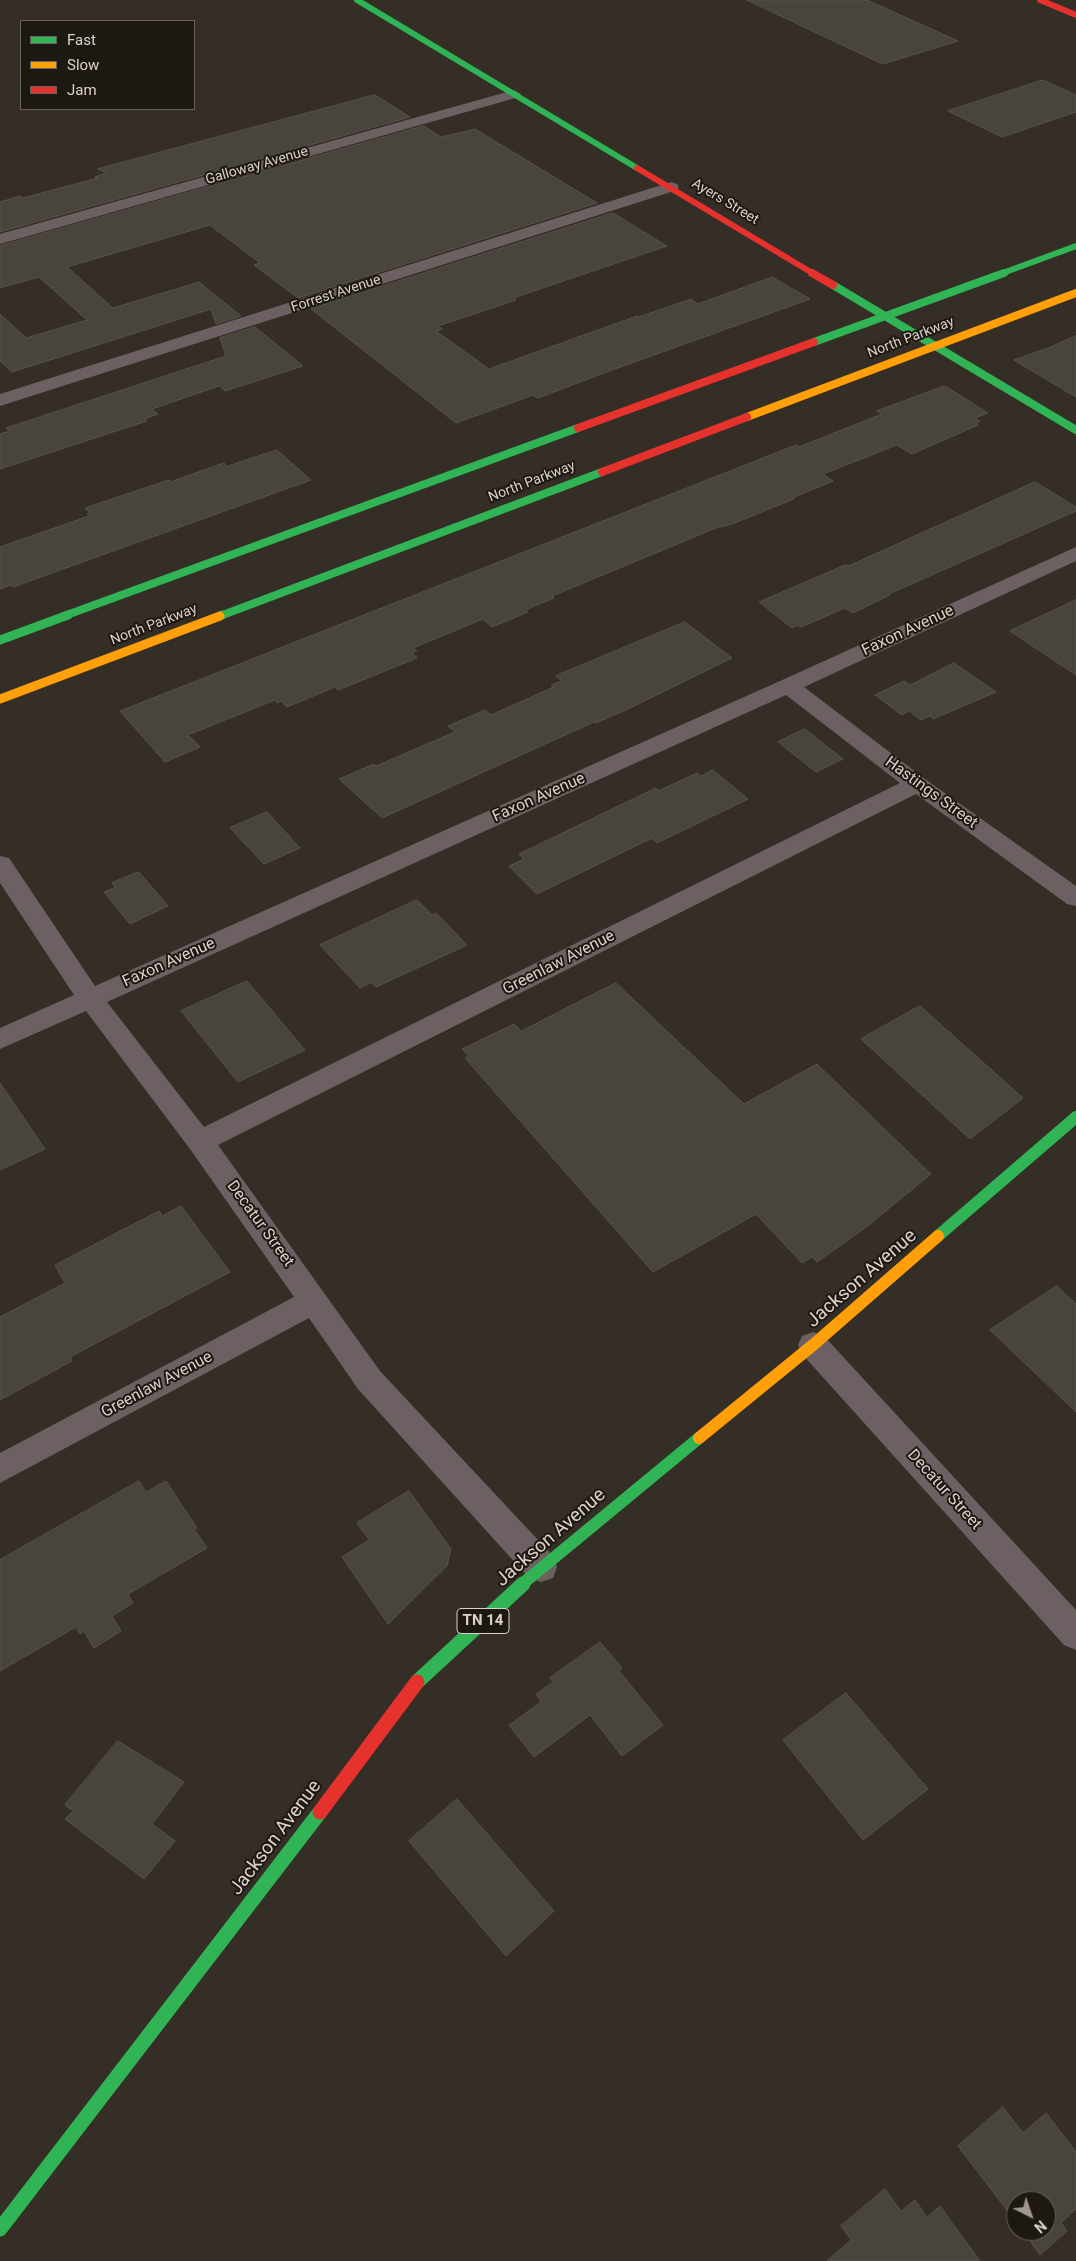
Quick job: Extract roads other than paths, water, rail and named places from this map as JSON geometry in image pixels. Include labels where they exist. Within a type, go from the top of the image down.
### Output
[{"type":"main road","name":"Ayers Street","points":[[358,0],[1076,430]]},
{"type":"main road","points":[[1045,1],[1076,16]]},
{"type":"main road","name":"North Parkway","points":[[0,640],[1076,246]]},
{"type":"main road","name":"North Parkway","points":[[0,699],[1076,293]]},
{"type":"main road","name":"Jackson Avenue","points":[[0,2230],[315,1818],[404,1697],[420,1679],[541,1567],[813,1345],[1076,1117]]},
{"type":"street","name":"Galloway Avenue","points":[[0,239],[514,94]]},
{"type":"street","name":"Forrest Avenue","points":[[0,400],[671,187]]},
{"type":"street","name":"Faxon Avenue","points":[[0,1039],[788,686],[1076,553]]},
{"type":"street","name":"Hastings Street","points":[[788,686],[917,784],[1076,898]]},
{"type":"street","name":"Greenlaw Avenue","points":[[200,1142],[917,784]]},
{"type":"street","name":"Decatur Street","points":[[0,864],[90,998],[200,1142],[369,1380],[541,1567]]},
{"type":"street","name":"Greenlaw Avenue","points":[[0,1469],[314,1301]]},
{"type":"street","name":"Decatur Street","points":[[813,1345],[1076,1634]]}]
